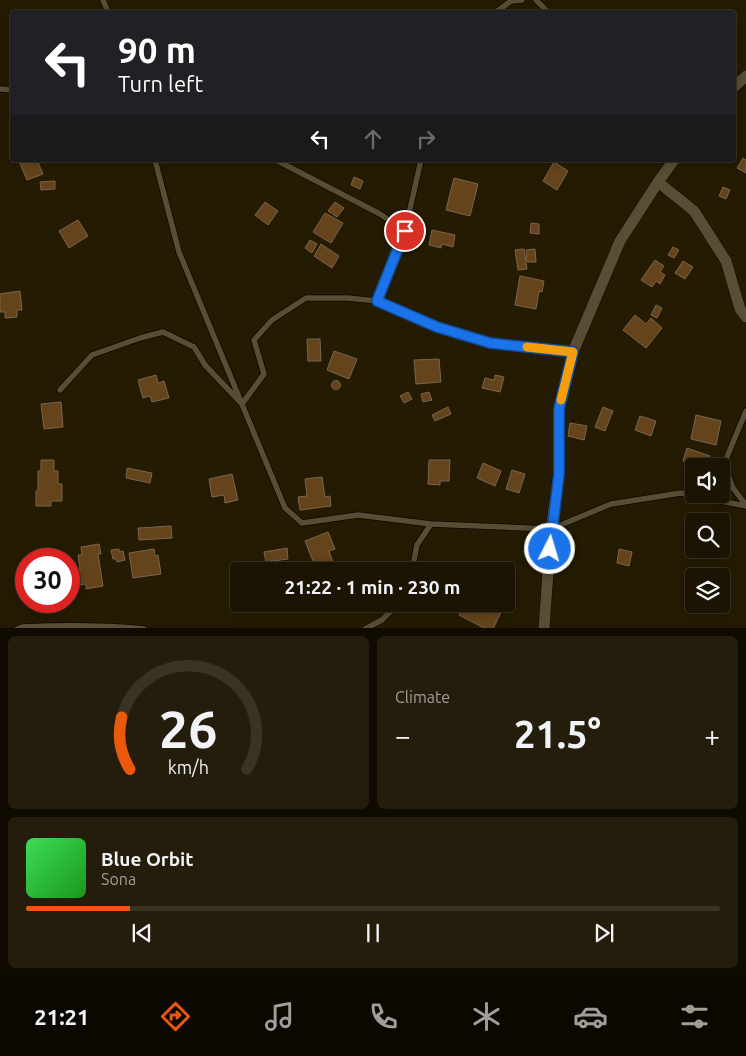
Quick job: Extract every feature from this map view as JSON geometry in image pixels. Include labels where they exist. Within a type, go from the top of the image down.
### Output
[{"type":"street","points":[[736,85],[746,76]]},
{"type":"street","points":[[544,628],[551,529],[559,474],[559,409],[573,352],[620,241],[673,162]]},
{"type":"street","points":[[658,182],[694,211],[726,261],[740,308],[746,317]]},
{"type":"lane","points":[[499,10],[511,1],[522,0]]},
{"type":"lane","points":[[536,0],[546,10]]},
{"type":"lane","points":[[156,162],[179,252],[285,508],[302,523],[358,515],[431,524],[551,529],[611,504],[681,493],[746,505]]},
{"type":"lane","points":[[280,162],[380,214],[405,231]]},
{"type":"lane","points":[[377,301],[405,231],[421,162]]},
{"type":"lane","points":[[242,404],[264,374],[254,340],[272,320],[306,298],[348,298],[377,301],[437,327],[490,343],[573,352]]},
{"type":"lane","points":[[60,390],[92,355],[163,332],[194,347],[206,365],[242,404]]},
{"type":"lane","points":[[746,411],[724,464],[733,488],[746,505]]},
{"type":"lane","points":[[414,562],[417,545],[431,524]]},
{"type":"lane","points":[[365,628],[382,620],[390,612]]},
{"type":"lane","points":[[380,628],[382,620]]},
{"type":"lane","points":[[17,628],[58,625],[104,625],[144,628]]},
{"type":"building","points":[[743,158],[746,160],[746,173],[737,168]]},
{"type":"building","points":[[19,162],[38,162],[43,174],[27,180]]},
{"type":"building","points":[[554,162],[568,171],[557,190],[543,181]]},
{"type":"building","points":[[354,177],[363,181],[360,189],[351,185]]},
{"type":"building","points":[[454,178],[478,184],[470,216],[446,210]]},
{"type":"building","points":[[55,181],[55,189],[41,190],[40,182]]},
{"type":"building","points":[[723,187],[730,190],[726,199],[719,196]]},
{"type":"building","points":[[265,202],[278,211],[268,225],[255,215]]},
{"type":"building","points":[[335,202],[344,208],[337,217],[328,211]]},
{"type":"building","points":[[325,213],[343,223],[331,243],[313,232]]},
{"type":"building","points":[[78,220],[88,236],[69,248],[59,231]]},
{"type":"building","points":[[531,223],[539,224],[539,234],[530,233]]},
{"type":"building","points":[[432,230],[455,235],[453,247],[442,244],[441,248],[429,245]]},
{"type":"building","points":[[310,240],[317,244],[312,253],[305,248]]},
{"type":"building","points":[[321,244],[339,256],[332,268],[314,256]]},
{"type":"building","points":[[673,247],[679,250],[674,258],[668,255]]},
{"type":"building","points":[[524,249],[527,269],[518,270],[515,250]]},
{"type":"building","points":[[535,249],[536,262],[527,262],[526,250]]},
{"type":"building","points":[[655,260],[664,266],[660,272],[665,275],[660,284],[656,281],[652,287],[641,280]]},
{"type":"building","points":[[683,261],[693,267],[685,279],[675,273]]},
{"type":"building","points":[[520,276],[544,281],[542,292],[539,291],[536,309],[515,305]]},
{"type":"building","points":[[20,291],[22,310],[17,310],[17,317],[5,318],[5,312],[0,312],[0,294]]},
{"type":"building","points":[[656,305],[662,308],[657,318],[651,315]]},
{"type":"building","points":[[635,315],[646,324],[651,318],[662,328],[646,348],[623,330]]},
{"type":"building","points":[[307,339],[320,339],[321,361],[308,361]]},
{"type":"building","points":[[334,351],[357,359],[349,379],[327,370]]},
{"type":"building","points":[[439,359],[441,382],[416,384],[414,360]]},
{"type":"building","points":[[156,375],[158,383],[164,381],[169,398],[152,402],[150,396],[143,398],[138,380]]},
{"type":"building","points":[[495,375],[504,377],[500,392],[482,388],[485,378],[494,380]]},
{"type":"building","points":[[336,380],[341,385],[336,390],[331,385]]},
{"type":"building","points":[[408,392],[412,399],[404,403],[400,396]]},
{"type":"building","points":[[429,392],[432,400],[423,402],[421,394]]},
{"type":"building","points":[[61,402],[63,427],[44,429],[41,404]]},
{"type":"building","points":[[448,407],[451,414],[435,421],[432,415]]},
{"type":"building","points":[[603,407],[613,411],[605,431],[595,427]]},
{"type":"building","points":[[696,415],[721,421],[716,445],[691,439]]},
{"type":"building","points":[[640,416],[656,421],[651,436],[635,430]]},
{"type":"building","points":[[570,423],[587,426],[584,440],[568,436]]},
{"type":"building","points":[[687,448],[710,456],[709,458],[685,458],[685,462],[683,461]]},
{"type":"building","points":[[41,460],[54,460],[54,471],[58,471],[58,484],[62,484],[62,501],[51,501],[51,506],[36,506],[38,471],[41,471]]},
{"type":"building","points":[[429,460],[450,460],[449,481],[440,481],[440,485],[428,484]]},
{"type":"building","points":[[483,463],[501,471],[495,486],[477,478]]},
{"type":"building","points":[[127,468],[152,473],[150,483],[126,478]]},
{"type":"building","points":[[512,470],[525,474],[519,493],[506,489]]},
{"type":"building","points":[[232,474],[238,500],[225,503],[224,495],[212,497],[209,479]]},
{"type":"building","points":[[322,477],[325,497],[330,496],[331,506],[300,510],[298,497],[307,496],[305,479]]},
{"type":"building","points":[[171,526],[172,538],[139,540],[138,528]]},
{"type":"building","points":[[328,532],[335,549],[329,551],[333,562],[313,562],[305,541]]},
{"type":"building","points":[[99,544],[101,554],[98,554],[103,586],[86,589],[86,584],[80,585],[81,547]]},
{"type":"building","points":[[287,548],[288,559],[266,562],[264,552]]},
{"type":"building","points":[[119,549],[119,552],[123,551],[125,560],[117,562],[116,559],[113,559],[111,550]]},
{"type":"building","points":[[154,549],[155,556],[158,555],[161,574],[133,578],[129,553]]},
{"type":"building","points":[[619,549],[632,552],[629,566],[617,563]]},
{"type":"building","points":[[461,612],[501,612],[493,628],[484,628],[459,615]]},
{"type":"slow traffic","points":[[527,347],[573,352],[561,400]]},
{"type":"route","points":[[405,231],[377,301],[437,327],[490,343],[573,352],[559,409],[559,474],[550,549]]}]
